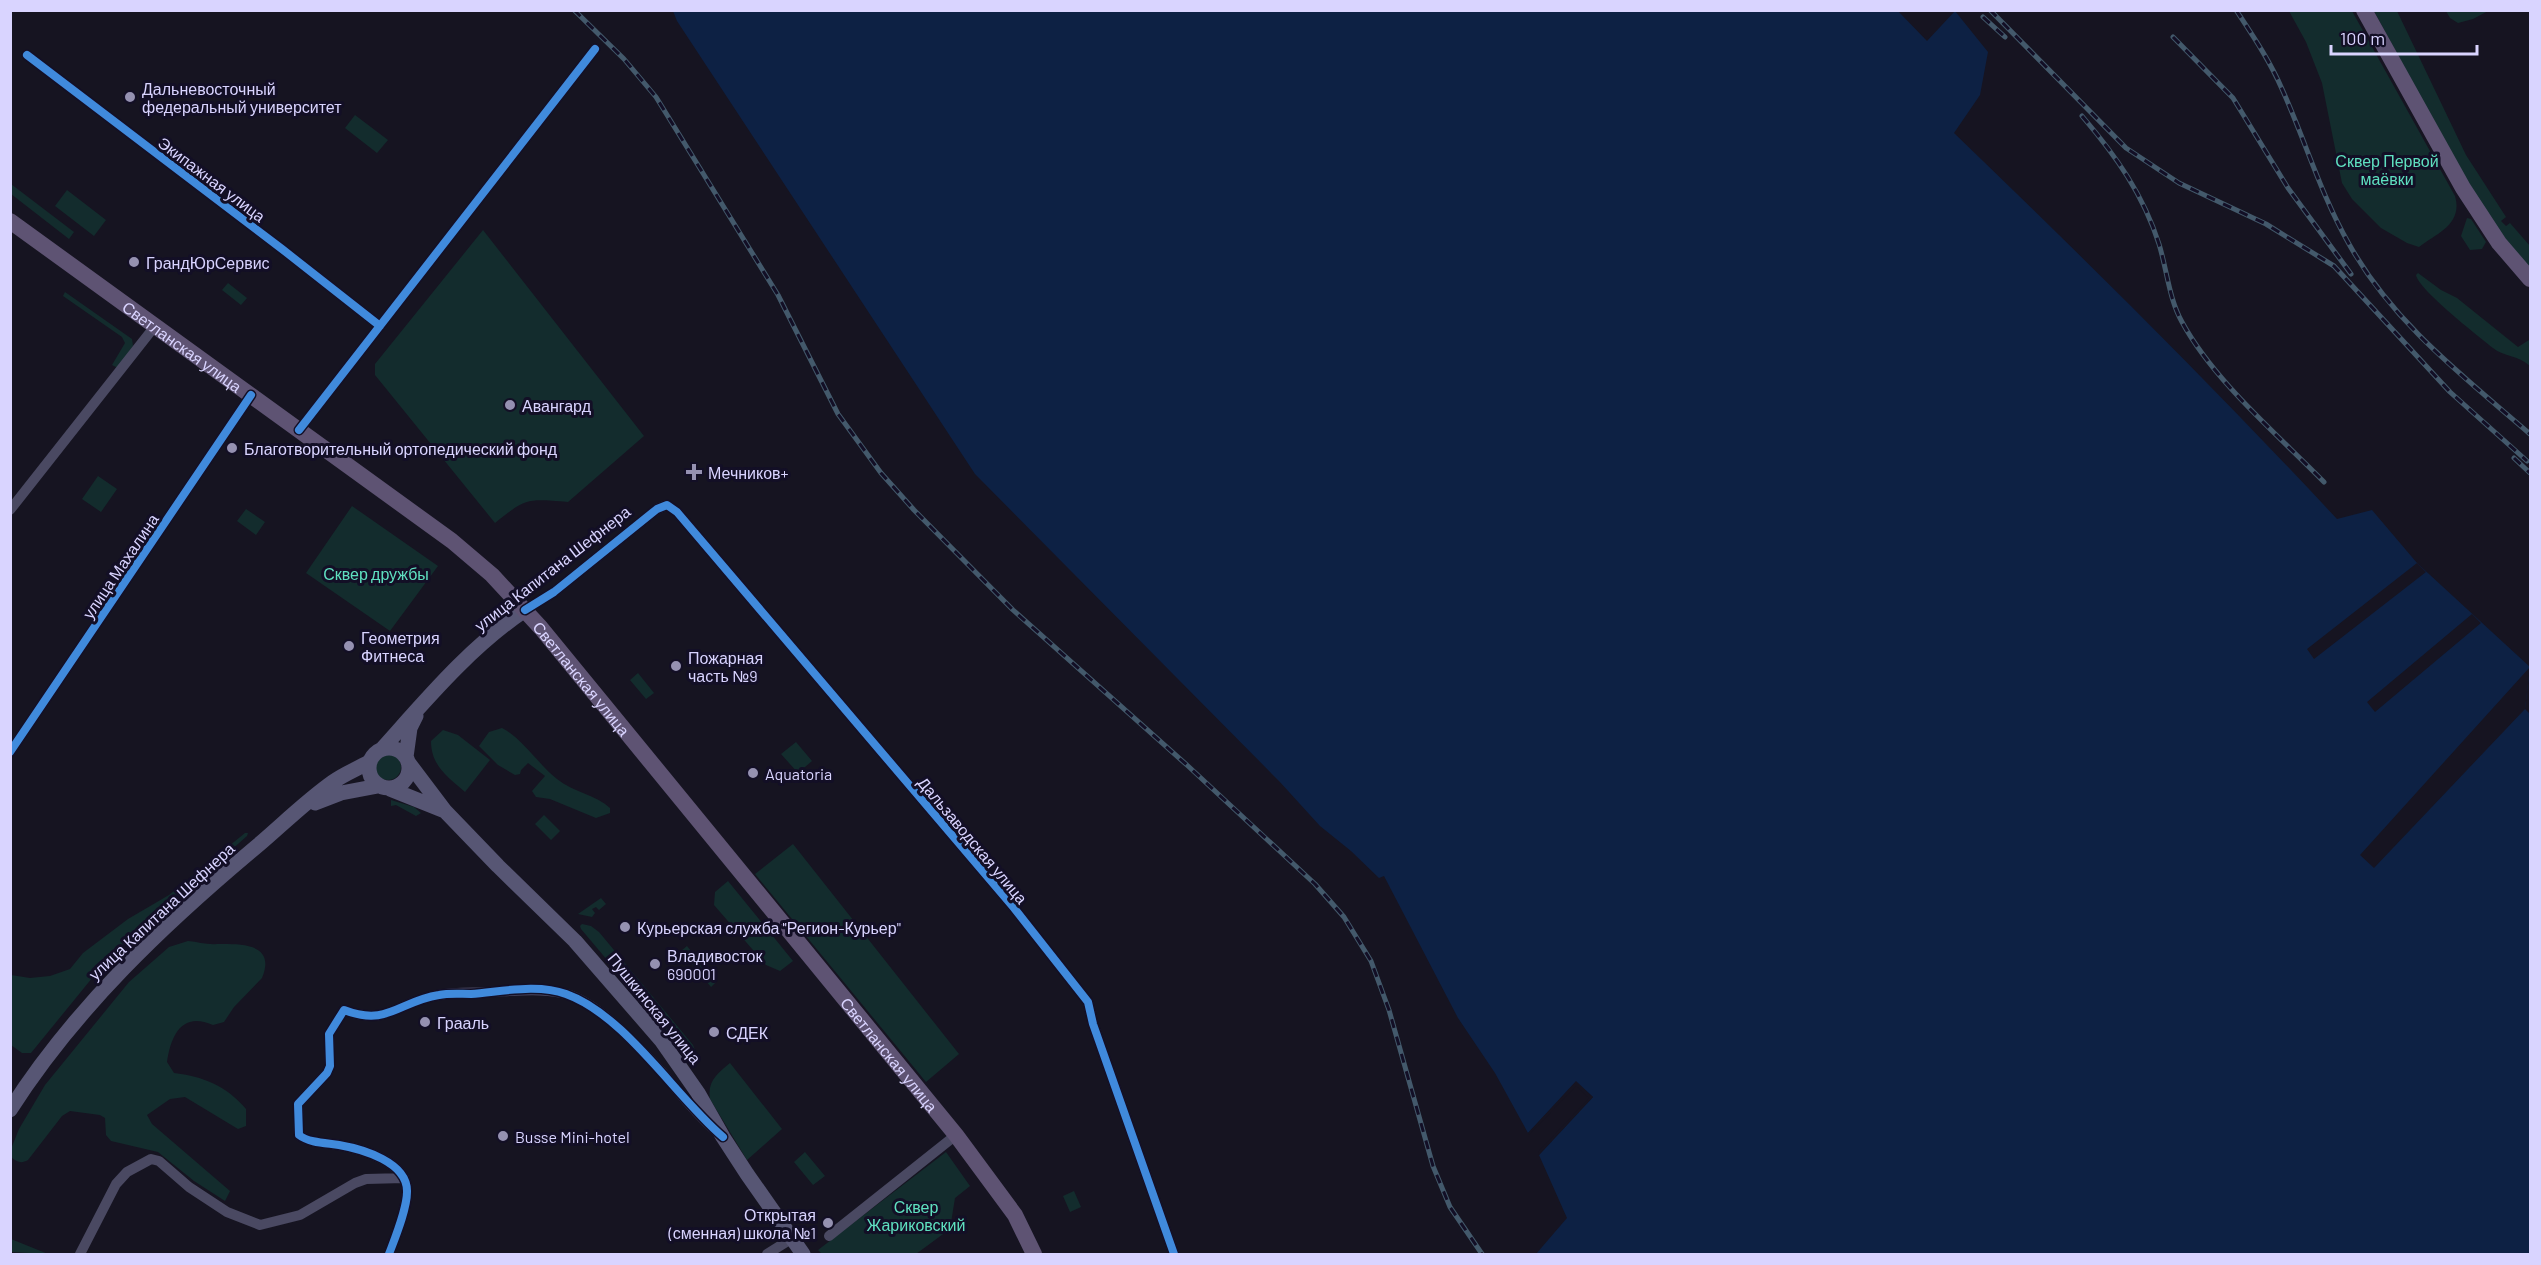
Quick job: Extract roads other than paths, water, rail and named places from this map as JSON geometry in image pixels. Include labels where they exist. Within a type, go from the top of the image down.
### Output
[{"type":"main road","points":[[2364,10],[2463,188],[2499,243],[2530,279]]},
{"type":"main road","name":"Светланская улица","points":[[10,221],[452,541],[492,575],[525,610],[956,1135],[1015,1215],[1034,1254]]},
{"type":"main road","name":"улица Капитана Шефнера","points":[[382,749],[419,707],[500,627],[525,610]]},
{"type":"main road","name":"улица Капитана Шефнера","points":[[407,759],[410,728],[419,707]]},
{"type":"main road","points":[[382,749],[396,749],[407,759],[409,771],[406,780],[399,786],[384,787],[371,779],[368,771],[369,762],[372,756],[382,749]]},
{"type":"main road","name":"Пушкинская улица","points":[[407,759],[446,811],[498,866],[575,941],[661,1040],[802,1254]]},
{"type":"main road","name":"улица Капитана Шефнера","points":[[10,1110],[75,1021],[117,974],[230,869],[334,782],[369,762]]},
{"type":"main road","name":"улица Капитана Шефнера","points":[[304,807],[341,793],[384,787]]},
{"type":"main road","name":"Пушкинская улица","points":[[384,787],[446,811]]},
{"type":"street","points":[[299,430],[595,49]]},
{"type":"street","name":"Экипажная улица","points":[[27,56],[380,326]]},
{"type":"street","points":[[10,510],[155,326]]},
{"type":"street","name":"улица Махалина","points":[[10,752],[251,395]]},
{"type":"street","name":"Дальзаводская улица","points":[[657,509],[667,505],[677,512],[1014,908],[1088,1002],[1174,1254]]},
{"type":"street","name":"улица Капитана Шефнера","points":[[525,610],[554,592],[657,509]]},
{"type":"street","points":[[389,1254],[407,1194],[404,1178],[393,1166],[369,1152],[315,1141],[299,1135],[298,1104],[327,1073],[330,1066],[329,1034],[344,1010],[358,1015],[384,1016],[441,994],[528,990],[565,993],[586,1004],[631,1040],[661,1071],[700,1118],[723,1137]]},
{"type":"street","points":[[829,1236],[956,1135]]},
{"type":"street","points":[[80,1254],[116,1184],[127,1172],[152,1159],[159,1161],[189,1187],[227,1212],[260,1225],[300,1215],[366,1179],[404,1178]]},
{"type":"street","points":[[767,1254],[791,1239]]},
{"type":"water","points":[[1897,10],[1927,41],[1955,11],[1988,52],[1980,95],[1954,133],[2148,323],[2337,519],[2372,510],[2417,563],[2530,667],[2525,709],[2530,714],[2530,1254],[1536,1254],[1567,1218],[1539,1155],[1593,1097],[1576,1082],[1528,1133],[1495,1073],[1458,1018],[1384,876],[1379,878],[1320,826],[1279,781],[975,474],[677,21],[673,11]]},
{"type":"railway","points":[[574,10],[624,59],[656,97],[778,295],[838,414],[881,473],[914,510],[1013,610],[1188,766],[1315,884],[1344,917],[1371,961],[1389,1010],[1433,1166],[1450,1207],[1482,1254]]},
{"type":"railway","points":[[1990,10],[2126,148],[2179,183],[2266,224],[2334,266],[2450,392],[2527,461]]},
{"type":"railway","points":[[2236,10],[2277,79],[2330,206],[2349,244],[2367,272],[2386,299],[2431,347],[2530,434]]},
{"type":"railway","points":[[1983,17],[2005,37]]},
{"type":"railway","points":[[2173,37],[2233,98],[2288,188],[2351,274]]},
{"type":"railway","points":[[2082,116],[2117,161],[2137,192],[2159,244],[2174,304],[2195,344],[2247,406],[2324,482]]},
{"type":"railway","points":[[2514,458],[2530,473]]},
{"type":"place","name":"Дальневосточный федеральный университет","points":[[130,97]]},
{"type":"place","name":"ГрандЮрСервис","points":[[134,262]]},
{"type":"place","name":"Авангард","points":[[510,405]]},
{"type":"place","name":"Благотворительный ортопедический фонд","points":[[232,448]]},
{"type":"place","name":"Мечников+","points":[[694,472]]},
{"type":"place","name":"Геометрия Фитнеса","points":[[349,646]]},
{"type":"place","name":"Пожарная часть №9","points":[[676,666]]},
{"type":"place","name":"Aquatoria","points":[[753,773]]},
{"type":"place","name":"Курьерская служба \"Регион-Курьер\"","points":[[625,927]]},
{"type":"place","name":"Владивосток 690001","points":[[655,964]]},
{"type":"place","name":"Грааль","points":[[425,1022]]},
{"type":"place","name":"СДЕК","points":[[714,1032]]},
{"type":"place","name":"Busse Mini-hotel","points":[[503,1136]]},
{"type":"place","name":"Открытая (сменная) школа №1","points":[[828,1223]]},
{"type":"park label","name":"Сквер Первой маёвки","points":[[2387,169]]},
{"type":"park label","name":"Сквер дружбы","points":[[376,573]]},
{"type":"park label","name":"Сквер Жариковский","points":[[916,1215]]}]
